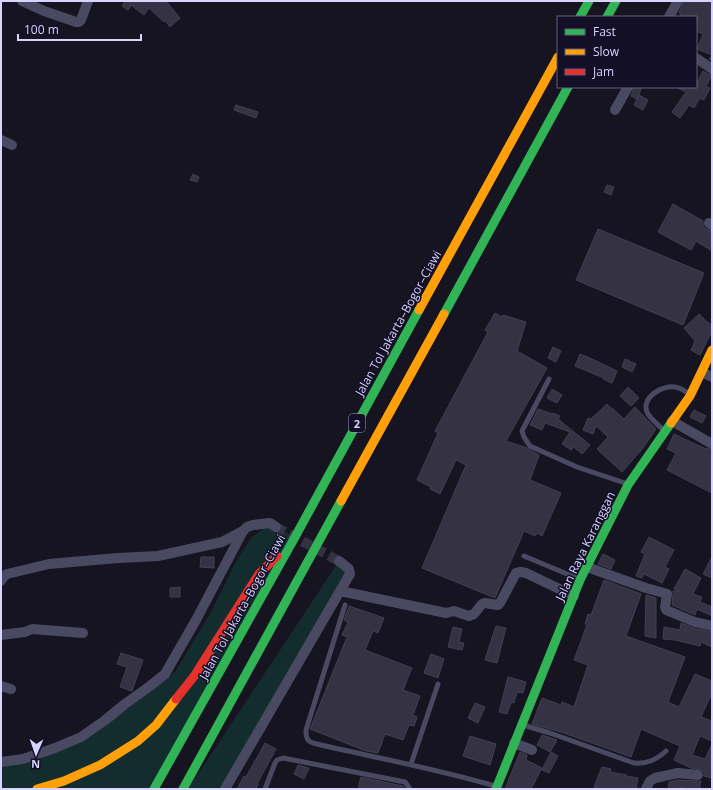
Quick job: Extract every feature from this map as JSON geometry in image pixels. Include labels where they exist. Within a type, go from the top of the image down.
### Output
[{"type":"main road","points":[[581,16],[589,1]]},
{"type":"main road","points":[[608,16],[616,1]]},
{"type":"main road","name":"Jalan Tol Jakarta–Bogor–Ciawi","points":[[154,789],[557,59]]},
{"type":"main road","name":"2","points":[[183,789],[567,88]]},
{"type":"main road","name":"Jalan Raya Karanggan","points":[[497,788],[580,580],[628,485],[690,396],[712,350]]},
{"type":"main road","points":[[37,789],[64,782],[100,765],[138,741],[156,725],[195,675],[259,574],[292,541]]},
{"type":"street","points":[[22,1],[44,11],[76,22],[81,20],[88,1]]},
{"type":"street","points":[[670,16],[678,1]]},
{"type":"street","points":[[697,59],[712,69]]},
{"type":"street","points":[[615,110],[627,88]]},
{"type":"street","points":[[1,140],[12,145]]},
{"type":"street","points":[[702,372],[712,377]]},
{"type":"street","points":[[672,421],[712,444]]},
{"type":"street","points":[[1,581],[7,574],[49,564],[158,556],[222,542],[243,531],[247,527],[270,523],[276,526]]},
{"type":"street","points":[[1,762],[22,759],[55,748],[81,737],[164,674],[196,620],[243,531]]},
{"type":"street","points":[[226,789],[350,574],[349,569],[339,560]]},
{"type":"street","points":[[587,567],[667,594],[666,610],[695,622],[712,626]]},
{"type":"street","points":[[340,591],[446,613],[454,611],[468,616],[474,614],[482,604],[498,605],[516,573],[520,572],[574,596]]},
{"type":"street","points":[[1,635],[25,632],[32,629],[83,633]]},
{"type":"street","points":[[514,743],[532,750]]},
{"type":"street","points":[[646,789],[650,780],[655,778],[678,773],[698,775]]},
{"type":"lane","points":[[549,379],[522,430],[524,437],[530,446],[577,466],[628,485]]},
{"type":"lane","points":[[665,431],[647,412],[647,401],[661,388],[670,386],[683,389],[690,396]]},
{"type":"lane","points":[[524,556],[580,580]]},
{"type":"lane","points":[[345,604],[306,730],[306,737],[309,741],[378,758],[411,764],[497,788]]},
{"type":"lane","points":[[411,764],[438,684]]},
{"type":"lane","points":[[522,724],[634,763],[646,763],[660,756],[666,750]]},
{"type":"lane","points":[[265,789],[275,762],[283,758],[405,782],[410,789]]},
{"type":"green space","points":[[270,523],[295,537],[154,789],[1,789],[1,767],[75,744],[103,728],[138,699],[175,672],[211,612],[234,565],[251,538]]},
{"type":"green space","points":[[339,561],[349,569],[225,789],[188,789]]},
{"type":"building","points":[[125,1],[166,1],[180,18],[170,27],[165,20],[164,22],[149,8],[144,15],[131,5],[128,10],[122,6]]},
{"type":"building","points":[[684,1],[712,1],[712,55],[697,49],[703,34],[697,31],[697,16],[680,16],[681,14],[679,13]]},
{"type":"building","points":[[703,71],[712,75],[706,86],[710,88],[704,100],[700,98],[694,108],[689,105],[680,118],[672,112],[686,92],[678,88],[697,88],[697,82]]},
{"type":"building","points":[[634,88],[642,88],[637,99],[631,96]]},
{"type":"building","points":[[639,95],[648,100],[643,110],[634,105]]},
{"type":"building","points":[[236,105],[258,112],[256,118],[234,110]]},
{"type":"building","points":[[193,174],[199,177],[197,182],[190,180]]},
{"type":"building","points":[[607,185],[614,187],[611,195],[604,192]]},
{"type":"building","points":[[673,204],[703,221],[703,226],[712,231],[712,251],[696,241],[691,250],[658,232]]},
{"type":"building","points":[[598,229],[704,273],[683,325],[576,280]]},
{"type":"building","points":[[495,313],[502,317],[503,315],[526,322],[517,351],[547,368],[506,441],[527,448],[539,455],[530,480],[561,493],[542,536],[537,533],[535,536],[524,531],[495,598],[422,568],[466,465],[456,460],[440,494],[430,489],[431,487],[417,480],[438,433],[435,431],[488,332],[485,330]]},
{"type":"building","points":[[699,314],[712,325],[712,331],[700,355],[691,350],[695,341],[684,328]]},
{"type":"building","points":[[553,347],[561,351],[556,362],[548,358]]},
{"type":"building","points":[[580,354],[617,371],[612,383],[603,379],[604,378],[575,366]]},
{"type":"building","points":[[625,359],[636,364],[632,372],[622,367]]},
{"type":"building","points":[[628,387],[639,398],[631,406],[620,396]]},
{"type":"building","points":[[552,389],[562,395],[557,403],[547,398]]},
{"type":"building","points":[[607,404],[624,419],[635,407],[656,429],[643,448],[622,472],[597,449],[608,437],[596,426],[593,434],[583,430],[588,418],[591,419]]},
{"type":"building","points":[[538,409],[560,416],[558,419],[590,445],[582,454],[574,447],[571,450],[562,444],[570,432],[545,423],[542,430],[530,425]]},
{"type":"building","points":[[694,410],[706,416],[702,423],[690,417]]},
{"type":"building","points":[[674,434],[706,449],[712,450],[712,493],[667,470],[676,453],[667,449]]},
{"type":"building","points":[[649,537],[674,550],[665,567],[669,569],[662,583],[644,574],[642,578],[636,576],[645,554],[641,552]]},
{"type":"building","points":[[603,554],[615,560],[611,569],[598,564]]},
{"type":"building","points":[[201,557],[214,557],[214,568],[200,567]]},
{"type":"building","points":[[712,557],[712,578],[703,574]]},
{"type":"building","points":[[685,569],[701,578],[693,594],[702,597],[700,602],[712,607],[712,616],[697,609],[695,615],[672,605],[673,591],[680,591],[674,589]]},
{"type":"building","points":[[604,580],[641,594],[626,636],[685,657],[668,702],[679,707],[695,674],[712,681],[712,693],[701,717],[712,721],[712,741],[700,736],[692,755],[705,759],[712,744],[711,778],[704,776],[704,772],[701,770],[691,768],[674,760],[680,746],[641,729],[631,757],[561,732],[532,724],[542,698],[561,705],[562,702],[574,707],[588,665],[574,660],[587,625],[585,624],[588,614],[591,615]]},
{"type":"building","points":[[180,587],[180,597],[170,597],[170,588]]},
{"type":"building","points":[[646,595],[656,598],[656,638],[645,636]]},
{"type":"building","points":[[349,606],[384,618],[378,633],[373,631],[365,650],[412,668],[403,690],[420,696],[413,715],[417,717],[414,726],[409,725],[403,740],[385,734],[378,753],[366,751],[310,729],[347,637],[342,635],[348,622],[344,620]]},
{"type":"building","points":[[681,623],[712,632],[712,647],[701,642],[700,646],[675,640],[663,639],[664,627],[680,630]]},
{"type":"building","points":[[496,626],[506,628],[497,663],[485,660]]},
{"type":"building","points":[[453,627],[462,629],[459,642],[464,643],[462,650],[448,647]]},
{"type":"building","points":[[121,653],[143,660],[132,691],[120,687],[127,667],[117,664]]},
{"type":"building","points":[[431,654],[444,659],[438,678],[424,673]]},
{"type":"building","points":[[508,677],[526,682],[523,693],[517,692],[514,703],[511,702],[507,714],[499,712]]},
{"type":"building","points":[[475,703],[485,707],[478,723],[468,718]]},
{"type":"building","points":[[542,735],[557,740],[550,752],[537,745]]},
{"type":"building","points":[[470,736],[496,744],[490,765],[463,756]]},
{"type":"building","points":[[265,743],[276,749],[257,784],[256,789],[237,789],[244,776],[246,777]]},
{"type":"building","points":[[520,752],[527,755],[526,760],[542,768],[531,789],[505,789]]},
{"type":"building","points":[[551,752],[558,756],[549,773],[542,770]]},
{"type":"building","points":[[298,765],[309,768],[304,779],[294,774]]},
{"type":"building","points":[[602,767],[611,769],[610,772],[638,778],[636,789],[604,789],[594,787]]},
{"type":"building","points":[[361,777],[403,786],[405,789],[358,789]]},
{"type":"building","points":[[678,780],[701,781],[699,789],[679,787],[679,789],[668,789],[669,782]]},
{"type":"tunnel","points":[[276,527],[339,561]]},
{"type":"traffic: fast","points":[[581,16],[589,1]]},
{"type":"traffic: fast","points":[[608,16],[616,1]]},
{"type":"traffic: fast","points":[[444,314],[567,88]]},
{"type":"traffic: fast","points":[[154,789],[295,537],[419,310]]},
{"type":"traffic: fast","points":[[496,789],[580,580],[628,485],[671,423]]},
{"type":"traffic: fast","points":[[183,789],[341,501]]},
{"type":"traffic: slow","points":[[419,310],[557,59]]},
{"type":"traffic: slow","points":[[341,501],[444,314]]},
{"type":"traffic: slow","points":[[671,423],[690,396],[712,350]]},
{"type":"traffic: slow","points":[[37,789],[64,781],[100,765],[138,741],[156,725],[176,699]]},
{"type":"traffic: jam","points":[[176,699],[195,675],[259,574],[277,556]]}]
